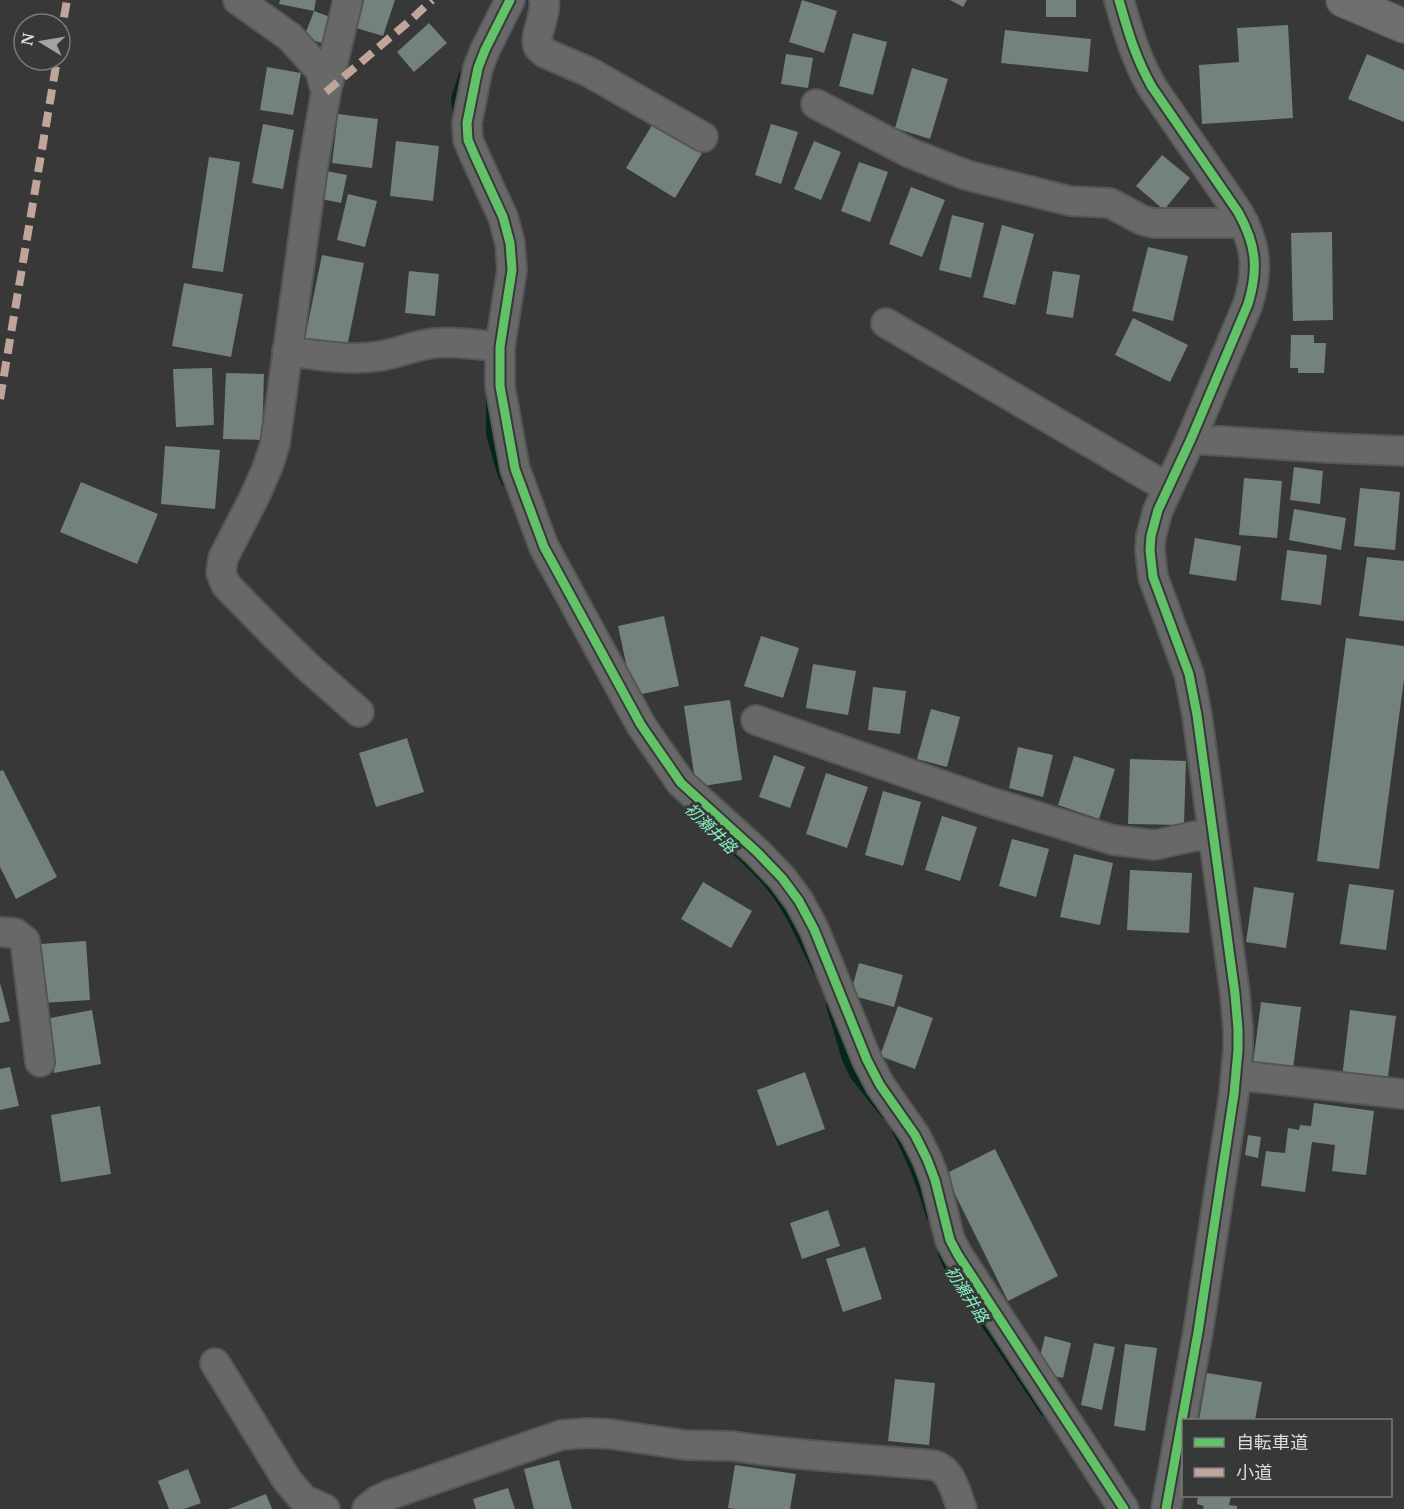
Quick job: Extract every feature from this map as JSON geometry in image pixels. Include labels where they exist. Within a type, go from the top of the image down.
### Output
[{"type":"main road","points":[[1342,0],[1404,26]]},
{"type":"street","points":[[238,0],[290,37],[320,70],[326,92]]},
{"type":"street","points":[[348,0],[326,92],[313,167],[275,444],[255,496],[223,558],[221,573],[226,585],[272,632],[359,712]]},
{"type":"street","points":[[510,0],[478,68],[467,123],[468,140],[503,217],[510,243],[512,270],[500,347],[500,386],[515,470],[544,548],[641,725],[681,783],[757,852],[782,878],[799,902],[818,938],[867,1060],[880,1085],[915,1135],[927,1159],[935,1180],[950,1240],[958,1256],[1125,1509]]},
{"type":"street","points":[[544,0],[545,6],[537,42],[539,48],[590,72],[703,137]]},
{"type":"street","points":[[1119,0],[1131,42],[1144,74],[1244,223],[1254,249],[1255,268],[1253,288],[1242,321],[1158,510],[1151,536],[1153,577],[1189,674],[1197,715],[1235,994],[1239,1050],[1205,1285],[1166,1509]]},
{"type":"street","points":[[816,104],[910,153],[966,175],[1070,201],[1110,203],[1142,220],[1153,223],[1244,223]]},
{"type":"street","points":[[886,323],[1168,488]]},
{"type":"street","points":[[287,351],[364,358],[378,357],[433,343],[500,347]]},
{"type":"street","points":[[1191,439],[1404,452]]},
{"type":"street","points":[[756,720],[987,801],[1113,840],[1155,845],[1213,832]]},
{"type":"street","points":[[0,932],[15,933],[25,941],[40,1062]]},
{"type":"street","points":[[1236,1075],[1404,1094]]},
{"type":"street","points":[[215,1363],[287,1480],[303,1499],[325,1509]]},
{"type":"street","points":[[367,1509],[389,1495],[561,1435],[587,1433],[610,1434],[685,1445],[732,1446],[934,1465],[947,1473],[962,1509]]},
{"type":"building","points":[[280,0],[316,0],[314,11],[279,4]]},
{"type":"building","points":[[364,0],[395,0],[383,36],[356,28]]},
{"type":"building","points":[[802,0],[837,11],[824,53],[789,42]]},
{"type":"building","points":[[950,0],[967,0],[963,7]]},
{"type":"building","points":[[1046,0],[1076,0],[1076,17],[1046,17]]},
{"type":"building","points":[[314,11],[333,18],[324,44],[304,37]]},
{"type":"building","points":[[429,23],[447,43],[414,72],[397,52]]},
{"type":"building","points":[[1288,25],[1293,118],[1202,124],[1199,65],[1239,62],[1237,28]]},
{"type":"building","points":[[1005,30],[1091,39],[1088,72],[1001,63]]},
{"type":"building","points":[[853,33],[887,42],[873,95],[839,86]]},
{"type":"building","points":[[786,54],[813,58],[808,88],[781,84]]},
{"type":"building","points":[[1367,54],[1404,70],[1404,122],[1348,99]]},
{"type":"building","points":[[267,67],[301,73],[293,115],[260,110]]},
{"type":"building","points":[[912,68],[948,79],[930,139],[895,128]]},
{"type":"building","points":[[338,114],[378,119],[372,168],[332,163]]},
{"type":"building","points":[[654,122],[702,153],[675,198],[626,168]]},
{"type":"building","points":[[263,124],[294,130],[283,189],[252,183]]},
{"type":"building","points":[[771,124],[798,132],[781,184],[755,175]]},
{"type":"building","points":[[396,141],[439,146],[433,201],[390,196]]},
{"type":"building","points":[[814,141],[841,152],[821,200],[794,189]]},
{"type":"building","points":[[1162,155],[1190,178],[1164,210],[1136,186]]},
{"type":"building","points":[[209,157],[240,162],[223,272],[192,268]]},
{"type":"building","points":[[859,162],[888,172],[870,222],[841,211]]},
{"type":"building","points":[[326,171],[347,175],[341,203],[321,199]]},
{"type":"building","points":[[911,187],[945,200],[922,257],[889,244]]},
{"type":"building","points":[[348,194],[377,201],[365,247],[337,240]]},
{"type":"building","points":[[952,215],[984,223],[971,278],[939,270]]},
{"type":"building","points":[[1002,225],[1034,234],[1015,305],[983,297]]},
{"type":"building","points":[[1332,232],[1333,320],[1293,321],[1291,233]]},
{"type":"building","points":[[1148,247],[1188,256],[1173,321],[1132,311]]},
{"type":"building","points":[[322,255],[364,263],[347,347],[305,338]]},
{"type":"building","points":[[409,271],[439,274],[435,316],[405,313]]},
{"type":"building","points":[[1053,271],[1080,275],[1073,318],[1046,314]]},
{"type":"building","points":[[184,283],[243,294],[231,357],[172,346]]},
{"type":"building","points":[[1133,318],[1188,345],[1170,382],[1115,355]]},
{"type":"building","points":[[1291,335],[1314,335],[1314,343],[1326,343],[1324,373],[1298,373],[1298,368],[1290,368]]},
{"type":"building","points":[[212,368],[214,425],[176,427],[173,369]]},
{"type":"building","points":[[226,373],[264,374],[262,440],[223,439]]},
{"type":"building","points":[[165,446],[220,450],[215,509],[161,504]]},
{"type":"building","points":[[1294,467],[1323,471],[1320,504],[1290,500]]},
{"type":"building","points":[[1244,478],[1282,481],[1277,538],[1239,535]]},
{"type":"building","points":[[81,482],[158,514],[137,564],[60,532]]},
{"type":"building","points":[[1360,488],[1400,492],[1395,550],[1354,546]]},
{"type":"building","points":[[1294,509],[1346,518],[1341,550],[1289,540]]},
{"type":"building","points":[[1195,538],[1241,546],[1236,581],[1189,574]]},
{"type":"building","points":[[1287,550],[1327,555],[1321,605],[1281,600]]},
{"type":"building","points":[[1367,557],[1404,561],[1404,621],[1359,616]]},
{"type":"building","points":[[664,616],[679,686],[633,696],[618,626]]},
{"type":"building","points":[[761,636],[799,648],[783,698],[744,686]]},
{"type":"building","points":[[1346,638],[1404,646],[1404,679],[1379,869],[1317,861]]},
{"type":"building","points":[[813,664],[856,671],[848,715],[806,708]]},
{"type":"building","points":[[873,687],[906,691],[900,734],[868,730]]},
{"type":"building","points":[[730,700],[742,780],[696,787],[684,706]]},
{"type":"building","points":[[931,709],[960,717],[947,767],[917,759]]},
{"type":"building","points":[[407,738],[424,792],[376,807],[359,753]]},
{"type":"building","points":[[1018,747],[1053,755],[1043,797],[1009,788]]},
{"type":"building","points":[[774,755],[805,767],[790,808],[759,797]]},
{"type":"building","points":[[1074,756],[1115,769],[1099,819],[1058,805]]},
{"type":"building","points":[[1130,759],[1186,761],[1184,825],[1128,824]]},
{"type":"building","points":[[3,770],[57,877],[16,899],[0,867],[0,771]]},
{"type":"building","points":[[826,773],[868,787],[847,848],[806,834]]},
{"type":"building","points":[[883,791],[921,802],[903,866],[865,855]]},
{"type":"building","points":[[942,816],[977,827],[960,881],[925,870]]},
{"type":"building","points":[[1012,839],[1049,849],[1036,897],[999,886]]},
{"type":"building","points":[[1074,854],[1113,863],[1100,925],[1060,917]]},
{"type":"building","points":[[1130,870],[1192,873],[1189,933],[1127,930]]},
{"type":"building","points":[[703,882],[752,911],[731,948],[681,919]]},
{"type":"building","points":[[1349,884],[1394,890],[1386,950],[1340,944]]},
{"type":"building","points":[[1254,887],[1294,893],[1286,948],[1246,942]]},
{"type":"building","points":[[86,941],[90,1000],[43,1003],[40,944]]},
{"type":"building","points":[[859,963],[903,975],[894,1007],[850,995]]},
{"type":"building","points":[[0,983],[10,1021],[0,1023]]},
{"type":"building","points":[[1261,1002],[1301,1007],[1293,1069],[1253,1064]]},
{"type":"building","points":[[898,1006],[933,1018],[915,1069],[880,1056]]},
{"type":"building","points":[[92,1010],[101,1064],[54,1073],[45,1019]]},
{"type":"building","points":[[1350,1010],[1396,1016],[1387,1084],[1342,1078]]},
{"type":"building","points":[[10,1067],[19,1106],[0,1110],[0,1069]]},
{"type":"building","points":[[805,1072],[825,1129],[777,1146],[757,1090]]},
{"type":"building","points":[[1314,1103],[1374,1111],[1366,1175],[1332,1171],[1335,1145],[1312,1142],[1305,1192],[1261,1186],[1266,1151],[1285,1153],[1288,1128],[1299,1130],[1300,1125],[1311,1126]]},
{"type":"building","points":[[100,1106],[111,1174],[61,1182],[51,1115]]},
{"type":"building","points":[[1248,1135],[1261,1137],[1258,1158],[1245,1155]]},
{"type":"building","points":[[995,1149],[1058,1276],[1008,1301],[945,1174]]},
{"type":"building","points":[[828,1210],[840,1246],[802,1259],[790,1223]]},
{"type":"building","points":[[865,1247],[882,1299],[843,1312],[826,1259]]},
{"type":"building","points":[[1045,1336],[1071,1343],[1063,1378],[1036,1372]]},
{"type":"building","points":[[1094,1343],[1115,1347],[1102,1410],[1081,1405]]},
{"type":"building","points":[[1125,1344],[1157,1348],[1145,1431],[1114,1426]]},
{"type":"building","points":[[1207,1373],[1262,1382],[1255,1419],[1199,1419]]},
{"type":"building","points":[[895,1379],[935,1383],[929,1445],[888,1441]]},
{"type":"building","points":[[559,1460],[572,1509],[534,1509],[524,1469]]},
{"type":"building","points":[[735,1465],[796,1474],[790,1509],[728,1508]]},
{"type":"building","points":[[188,1469],[201,1503],[184,1509],[169,1509],[158,1481]]},
{"type":"building","points":[[508,1488],[515,1509],[476,1509],[473,1499]]},
{"type":"building","points":[[266,1494],[272,1509],[229,1509]]},
{"type":"building","points":[[1198,1497],[1231,1497],[1229,1505],[1237,1506],[1237,1509],[1203,1509],[1204,1506],[1197,1504]]},
{"type":"waterway","name":"初瀬井路","points":[[457,114],[455,98],[463,74]]},
{"type":"waterway","name":"初瀬井路","points":[[490,401],[490,434],[505,482]]},
{"type":"waterway","name":"初瀬井路","points":[[713,831],[752,866],[779,898],[817,971]]},
{"type":"waterway","name":"初瀬井路","points":[[830,1005],[846,1059],[854,1076],[885,1115]]},
{"type":"waterway","name":"初瀬井路","points":[[896,1131],[915,1172],[930,1216]]},
{"type":"waterway","name":"初瀬井路","points":[[942,1254],[960,1287],[1044,1412]]},
{"type":"marked path","points":[[65,12],[67,0]]},
{"type":"marked path","points":[[326,92],[432,0]]},
{"type":"marked path","points":[[0,399],[55,72]]},
{"type":"cycle path","points":[[510,0],[478,68],[467,123],[468,140],[503,217],[510,243],[512,270],[500,347],[500,386],[515,469],[544,547],[641,725],[681,783],[757,852],[782,878],[799,901],[814,929],[867,1060],[880,1085],[915,1135],[927,1159],[935,1180],[950,1240],[958,1255],[1124,1509]]},
{"type":"cycle path","points":[[1119,0],[1133,45],[1152,87],[1238,212],[1249,235],[1254,257],[1254,279],[1248,304],[1191,439],[1158,510],[1150,550],[1153,577],[1189,674],[1197,715],[1238,1029],[1234,1094],[1198,1332],[1182,1419]]},
{"type":"cycle path","points":[[1166,1509],[1182,1420]]}]
